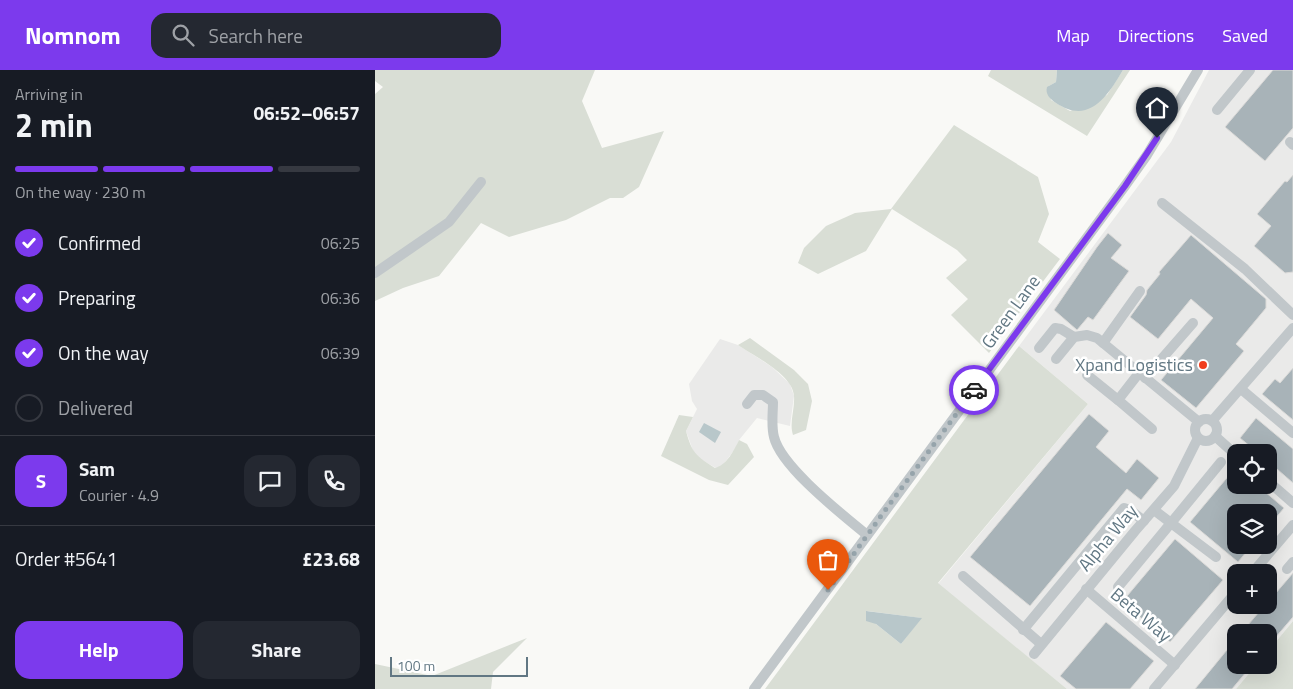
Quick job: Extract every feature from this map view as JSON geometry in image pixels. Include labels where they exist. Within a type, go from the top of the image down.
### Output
[{"type":"street","name":"Green Lane","points":[[754,689],[1125,186],[1147,155],[1198,70]]},
{"type":"street","points":[[1217,110],[1250,70]]},
{"type":"street","points":[[375,273],[449,222],[481,182]]},
{"type":"street","points":[[1162,202],[1245,269],[1293,315]]},
{"type":"street","points":[[1100,341],[1140,291]]},
{"type":"street","points":[[1118,400],[1193,323]]},
{"type":"street","points":[[1039,348],[1055,328],[1061,329],[1074,337],[1087,335],[1100,341],[1199,422]]},
{"type":"street","points":[[1212,422],[1293,328]]},
{"type":"street","points":[[1056,358],[1074,337]]},
{"type":"street","points":[[1087,375],[1152,429]]},
{"type":"street","points":[[1241,389],[1293,433]]},
{"type":"street","points":[[747,404],[754,395],[763,394],[773,402],[774,437],[779,450],[789,464],[821,497],[867,535]]},
{"type":"street","points":[[1206,420],[1212,422],[1217,430],[1212,439],[1205,441],[1198,438],[1195,430],[1199,422],[1206,420]]},
{"type":"street","points":[[1215,436],[1227,447]]},
{"type":"street","name":"Alpha Way","points":[[1033,654],[1174,486],[1198,438]]},
{"type":"street","points":[[1117,587],[1221,462]]},
{"type":"street","points":[[1277,489],[1293,503]]},
{"type":"street","points":[[1023,630],[1124,508],[1144,521]]},
{"type":"street","points":[[1154,510],[1216,557]]},
{"type":"street","points":[[1260,564],[1293,525]]},
{"type":"street","points":[[963,576],[1041,644]]},
{"type":"street","name":"Beta Way","points":[[1086,589],[1175,664]]},
{"type":"street","name":"Beta Way","points":[[1154,689],[1227,603]]},
{"type":"shaded area","points":[[375,70],[595,70],[582,101],[602,148],[664,131],[639,187],[623,198],[610,198],[566,220],[509,237],[481,223],[439,276],[403,288],[375,301],[375,94],[383,87],[375,81]]},
{"type":"shaded area","points":[[991,70],[1057,70],[1056,82],[1049,86],[1051,100],[1070,111],[1107,95],[1123,70],[1130,70],[1087,136],[988,76]]},
{"type":"shaded area","points":[[1057,70],[1123,70],[1110,90],[1096,105],[1078,111],[1068,109],[1056,103],[1047,94],[1047,87],[1056,82]]},
{"type":"shaded area","points":[[1209,70],[1293,70],[1293,621],[1277,640],[1277,624],[1227,624],[1227,674],[1248,674],[1236,689],[1067,689],[938,584],[1088,404],[1019,346],[1171,142]]},
{"type":"shaded area","points":[[954,125],[1038,177],[1049,214],[1038,242],[1060,259],[989,353],[951,315],[968,299],[946,278],[967,260],[957,250],[892,209],[866,251],[818,274],[798,263],[804,248],[826,226],[855,213],[891,209]]},
{"type":"shaded area","points":[[750,338],[794,370],[808,384],[812,401],[806,430],[793,435],[794,396],[792,388],[787,381],[772,367],[738,345]]},
{"type":"shaded area","points":[[720,339],[738,345],[772,367],[790,384],[794,396],[790,426],[757,418],[739,440],[735,449],[722,466],[716,468],[695,456],[686,431],[697,409],[692,401],[689,384]]},
{"type":"shaded area","points":[[1019,346],[1088,404],[938,583],[1067,689],[765,689]],"holes":[[[867,611],[921,618],[901,644],[876,624]]]},
{"type":"shaded area","points":[[679,415],[693,417],[686,431],[690,444],[699,457],[715,468],[727,460],[739,440],[747,444],[754,457],[728,485],[709,480],[661,456]]},
{"type":"shaded area","points":[[704,423],[721,432],[715,443],[699,432]]},
{"type":"shaded area","points":[[866,611],[922,618],[901,644],[876,624],[866,621]]},
{"type":"shaded area","points":[[1293,621],[1293,689],[1236,689],[1248,674],[1277,674],[1277,640]]},
{"type":"shaded area","points":[[527,638],[493,672],[491,689],[375,689],[375,664],[432,676]]},
{"type":"building","points":[[1273,70],[1293,70],[1293,128],[1265,161],[1225,127]]},
{"type":"building","points":[[1293,175],[1293,272],[1285,273],[1254,246],[1271,226],[1257,214],[1285,181],[1287,182]]},
{"type":"building","points":[[1108,233],[1122,245],[1111,258],[1129,271],[1093,320],[1088,317],[1077,330],[1054,310]]},
{"type":"building","points":[[1191,235],[1266,299],[1266,308],[1236,344],[1244,351],[1196,408],[1161,380],[1213,318],[1191,299],[1158,339],[1130,317],[1146,295],[1147,290],[1160,274],[1159,272]]},
{"type":"building","points":[[1293,368],[1293,420],[1262,394],[1275,379],[1280,383]]},
{"type":"building","points":[[1089,414],[1109,431],[1096,447],[1126,473],[1137,459],[1159,478],[1141,500],[1127,489],[1030,606],[970,557]]},
{"type":"building","points":[[1256,418],[1293,449],[1293,483],[1277,469],[1277,444],[1247,444],[1240,438]]},
{"type":"building","points":[[1227,478],[1227,494],[1268,494],[1284,508],[1277,516],[1277,504],[1227,504],[1227,553],[1190,522]]},
{"type":"building","points":[[1175,539],[1223,580],[1170,642],[1122,602]]},
{"type":"building","points":[[1228,554],[1245,554],[1238,562]]},
{"type":"building","points":[[1293,573],[1293,617],[1277,636],[1277,624],[1249,624],[1257,614],[1277,614],[1277,592]]},
{"type":"building","points":[[1106,622],[1154,661],[1130,689],[1076,689],[1060,676]]},
{"type":"building","points":[[1227,650],[1227,674],[1244,674],[1232,689],[1195,689]]},
{"type":"way so far","points":[[828,590],[974,390]]},
{"type":"place","name":"Xpand Logistics","points":[[1203,365]]},
{"type":"route","points":[[974,390],[1125,186],[1157,138]]}]
